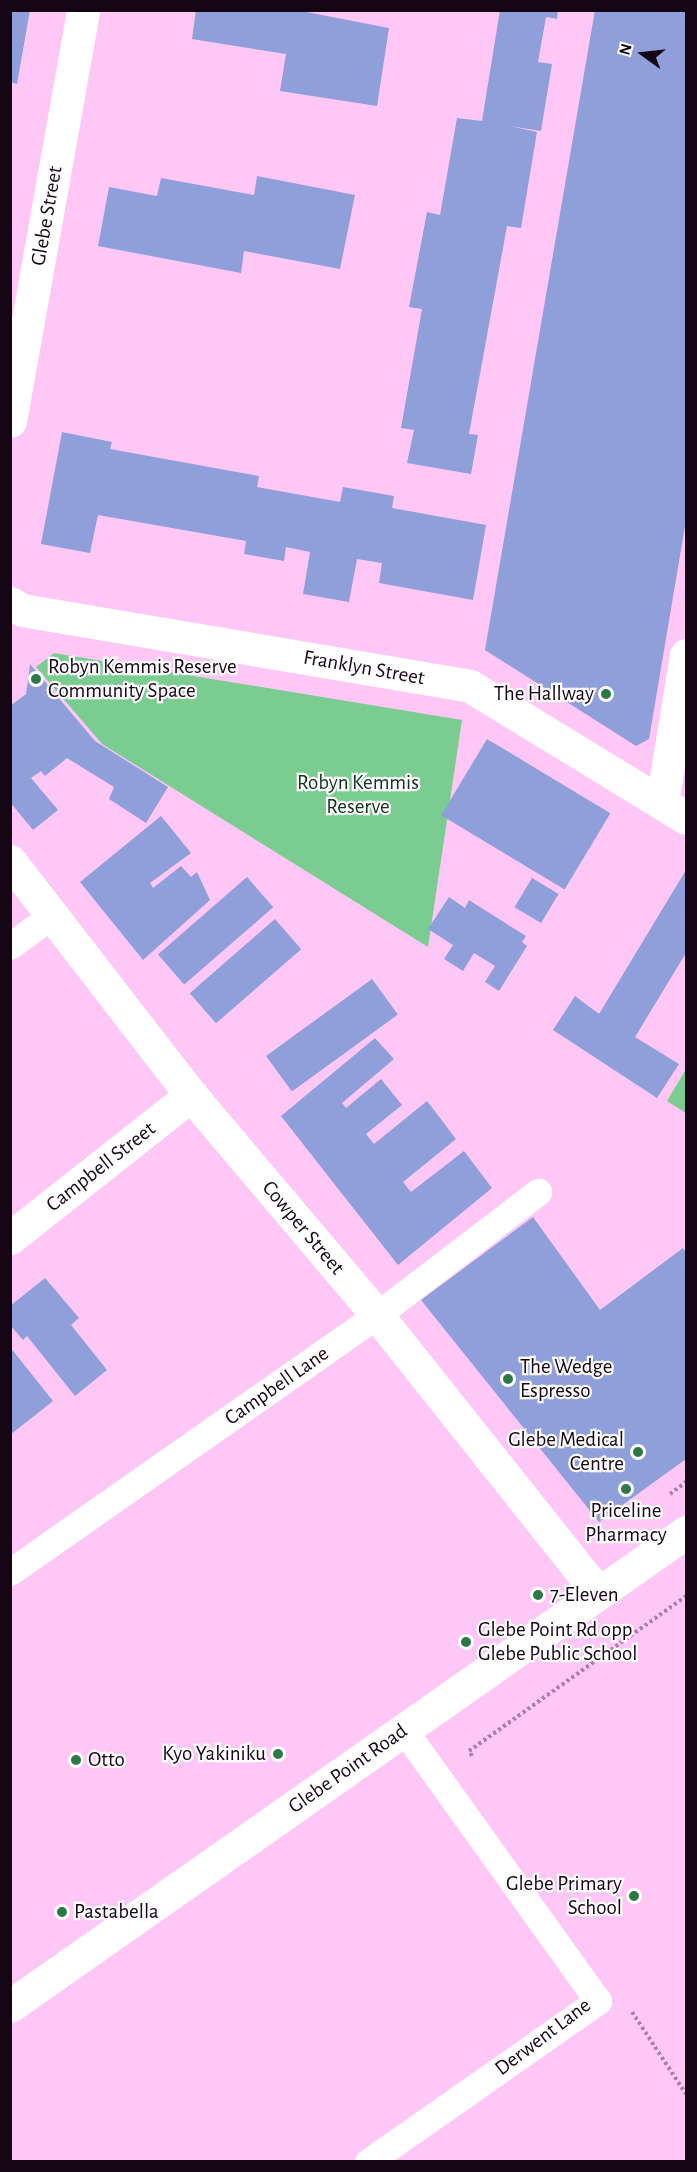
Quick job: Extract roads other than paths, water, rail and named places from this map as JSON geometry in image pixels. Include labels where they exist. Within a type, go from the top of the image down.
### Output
[{"type":"street","name":"Glebe Street","points":[[10,421],[83,10]]},
{"type":"street","name":"Franklyn Street","points":[[10,603],[22,610],[470,686],[674,811]]},
{"type":"street","points":[[674,811],[687,655]]},
{"type":"street","name":"Cowper Street","points":[[10,861],[191,1095],[377,1315],[598,1593]]},
{"type":"street","name":"Campbell Street","points":[[10,1238],[191,1095]]},
{"type":"street","name":"Glebe Point Road","points":[[10,2006],[687,1532]]},
{"type":"lane","points":[[10,946],[52,915]]},
{"type":"lane","name":"Campbell Lane","points":[[10,1572],[377,1315],[538,1192]]},
{"type":"lane","name":"Derwent Lane","points":[[368,2162],[598,2001],[404,1730]]},
{"type":"place","name":"Robyn Kemmis Reserve Community Space","points":[[36,679]]},
{"type":"place","name":"The Hallway","points":[[606,694]]},
{"type":"place","name":"The Wedge Espresso","points":[[508,1379]]},
{"type":"place","name":"Glebe Medical Centre","points":[[638,1452]]},
{"type":"place","name":"Priceline Pharmacy","points":[[626,1489]]},
{"type":"place","name":"7-Eleven","points":[[538,1595]]},
{"type":"place","name":"Glebe Point Rd opp Glebe Public School","points":[[466,1642]]},
{"type":"place","name":"Kyo Yakiniku","points":[[278,1754]]},
{"type":"place","name":"Otto","points":[[76,1760]]},
{"type":"place","name":"Glebe Primary School","points":[[634,1896]]},
{"type":"place","name":"Pastabella","points":[[62,1912]]},
{"type":"park label","name":"Robyn Kemmis Reserve","points":[[358,795]]}]
